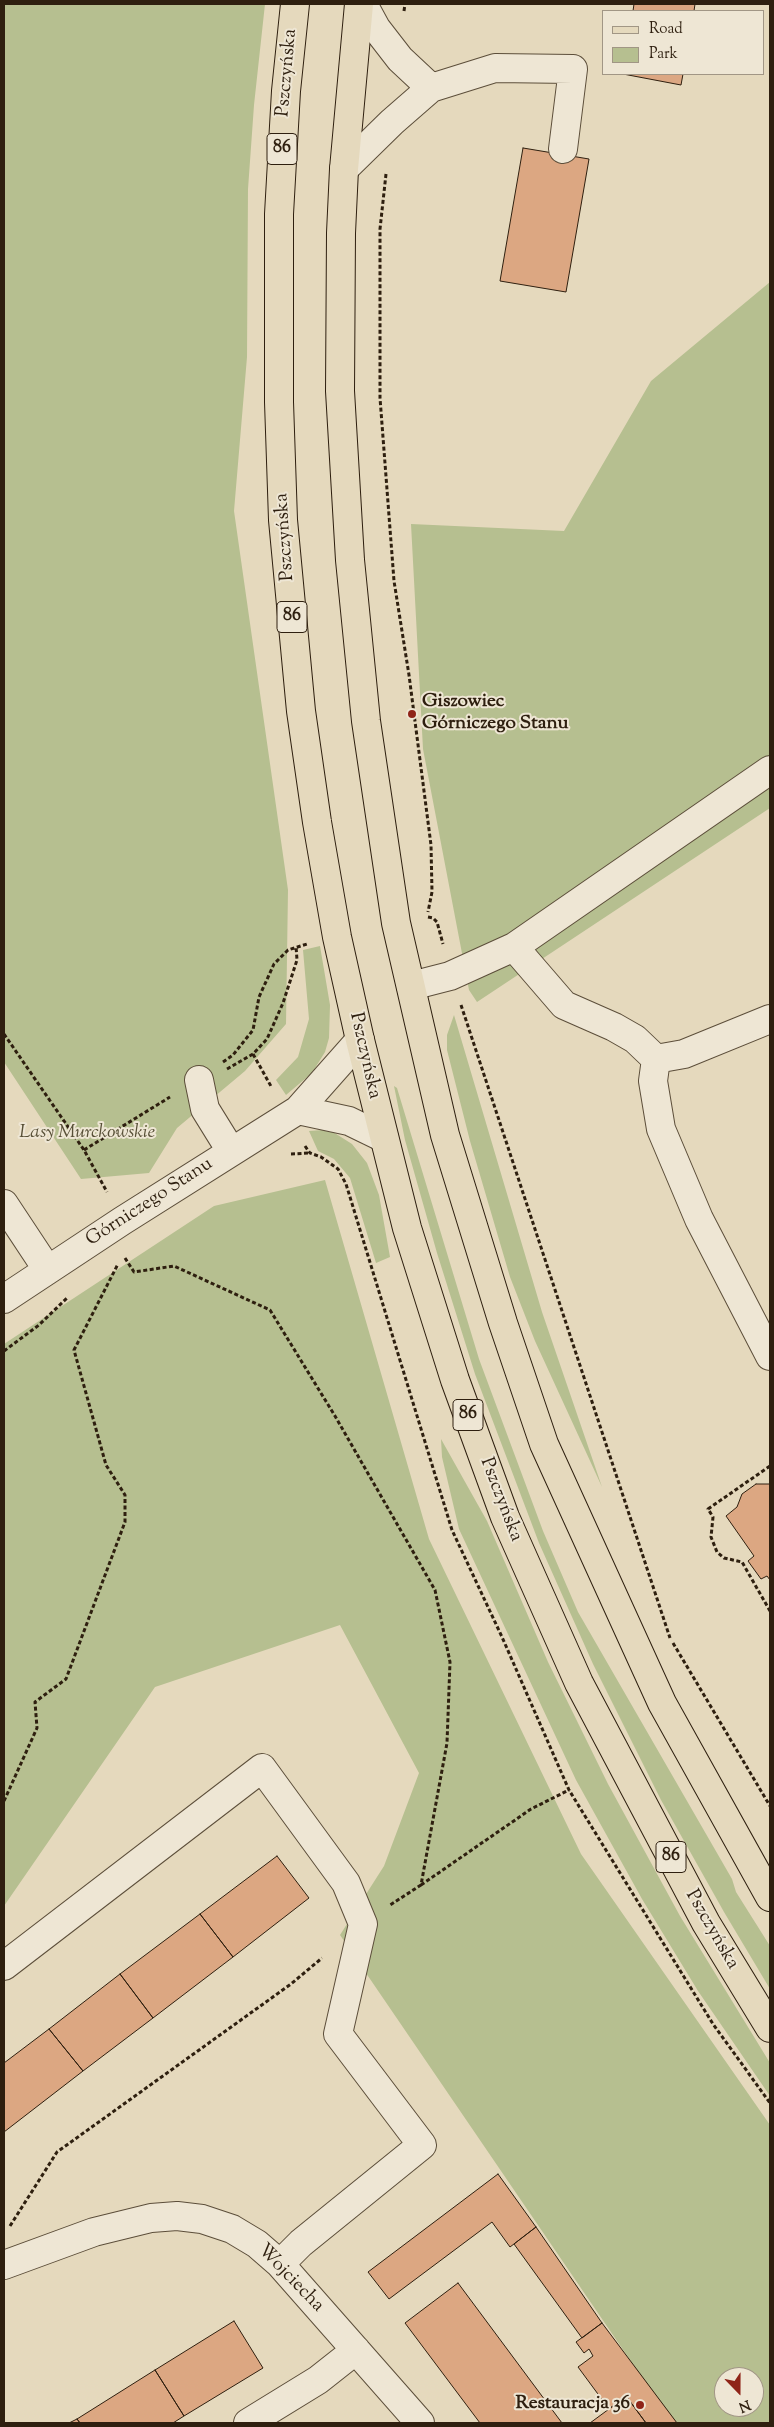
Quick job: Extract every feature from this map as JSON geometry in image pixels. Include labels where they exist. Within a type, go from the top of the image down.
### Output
[{"type":"main road","name":"Pszczyńska","points":[[295,4],[287,74],[279,214],[279,402],[283,520],[301,711],[337,937],[360,1040],[407,1228],[455,1380],[530,1576],[579,1683],[706,1923],[770,2028]]},
{"type":"main road","points":[[358,4],[344,169],[341,233],[340,391],[350,560],[366,721],[395,917],[445,1135],[503,1323],[544,1444],[662,1703],[770,1897]]},
{"type":"street","points":[[363,4],[376,28],[400,59],[431,88]]},
{"type":"street","points":[[344,169],[392,122],[431,88],[495,68],[573,69],[563,149]]},
{"type":"street","points":[[411,986],[450,976],[514,947],[770,770]]},
{"type":"street","points":[[514,947],[564,1005],[614,1027],[635,1039],[656,1059]]},
{"type":"street","points":[[656,1059],[684,1054],[770,1019]]},
{"type":"street","name":"Górniczego Stanu","points":[[4,1299],[231,1151],[293,1114],[360,1040]]},
{"type":"street","points":[[656,1059],[653,1082],[661,1129],[699,1219],[770,1356]]},
{"type":"street","points":[[199,1080],[204,1109],[231,1151]]},
{"type":"street","points":[[293,1114],[350,1121],[384,1138]]},
{"type":"street","points":[[4,1204],[47,1270]]},
{"type":"street","points":[[4,1966],[262,1768],[346,1883],[363,1924],[338,2034],[422,2145],[301,2243],[280,2264]]},
{"type":"street","name":"Wojciecha","points":[[4,2265],[125,2222],[177,2216],[202,2219],[232,2230],[257,2244],[280,2264],[420,2423]]},
{"type":"street","points":[[248,2423],[318,2380],[356,2350]]},
{"type":"path","points":[[400,59],[405,4]]},
{"type":"path","points":[[386,170],[380,229],[380,398],[394,581],[409,675],[431,845],[432,892],[427,917],[433,918],[437,922],[450,976],[476,1049],[671,1640],[770,1806]]},
{"type":"path","points":[[84,1150],[199,1080],[233,1055],[252,1030],[259,997],[274,964],[280,956],[296,946],[297,960],[284,1003],[267,1039],[253,1054],[233,1066],[199,1080]]},
{"type":"path","points":[[4,1034],[84,1150],[122,1221]]},
{"type":"path","points":[[253,1054],[293,1114],[310,1153],[321,1157],[338,1169],[346,1184],[452,1530],[502,1637],[569,1790],[713,2024],[770,2103]]},
{"type":"path","points":[[4,1801],[37,1728],[35,1702],[66,1679],[126,1522],[125,1495],[106,1464],[74,1350],[123,1254],[134,1272],[174,1266],[270,1310],[335,1416],[435,1590],[450,1662],[446,1743],[421,1885]]},
{"type":"path","points":[[770,1466],[708,1509],[714,1517],[711,1537],[717,1552],[724,1558],[742,1562],[770,1611]]},
{"type":"path","points":[[363,1924],[531,1809],[569,1790]]},
{"type":"path","points":[[10,2226],[57,2152],[290,1984],[323,1957]]},
{"type":"green space","name":"Lasy Murckowskie","points":[[4,4],[265,4],[254,105],[248,189],[247,357],[234,511],[288,890],[286,1024],[245,1071],[177,1128],[149,1173],[81,1179],[4,1062]]},
{"type":"green space","points":[[770,282],[770,808],[477,1002],[469,990],[423,749],[411,524],[564,531],[651,381]]},
{"type":"green space","points":[[320,946],[330,1005],[329,1038],[325,1052],[312,1073],[286,1095],[276,1080],[298,1057],[309,1019],[303,950]]},
{"type":"green space","points":[[454,1015],[542,1312],[602,1487],[535,1341],[510,1277],[470,1141],[447,1050],[447,1035]]},
{"type":"green space","points":[[394,1086],[397,1088],[479,1359],[543,1531],[578,1612],[732,1879],[736,1892],[770,1946],[770,1989],[661,1800],[593,1664],[539,1543],[475,1374],[437,1253],[405,1140]]},
{"type":"green space","points":[[323,1130],[333,1132],[352,1144],[367,1163],[379,1195],[390,1257],[376,1263],[350,1178],[334,1159],[318,1151],[309,1131]]},
{"type":"green space","points":[[325,1180],[429,1539],[581,1854],[770,2125],[770,2423],[673,2423],[340,1935],[384,1866],[419,1773],[340,1625],[155,1687],[4,1906],[4,1344],[214,1206]]},
{"type":"green space","points":[[441,1439],[487,1521],[548,1662],[608,1784],[680,1916],[770,2063],[770,2096],[698,1991],[642,1899],[576,1780],[459,1529],[442,1457]]},
{"type":"building","points":[[634,4],[695,4],[694,10],[633,10]]},
{"type":"building","points":[[628,75],[683,75],[681,85]]},
{"type":"building","points":[[523,148],[589,159],[566,292],[500,281]]},
{"type":"building","points":[[756,1484],[770,1484],[770,1580],[767,1576],[761,1579],[748,1561],[754,1556],[726,1516],[737,1507],[742,1494]]},
{"type":"building","points":[[277,1856],[309,1898],[233,1957],[200,1914]]},
{"type":"building","points":[[200,1914],[233,1957],[153,2018],[120,1974]]},
{"type":"building","points":[[120,1974],[153,2018],[83,2071],[49,2029]]},
{"type":"building","points":[[49,2029],[83,2071],[4,2132],[4,2063]]},
{"type":"building","points":[[498,2174],[536,2227],[510,2247],[492,2222],[389,2299],[368,2272]]},
{"type":"building","points":[[536,2227],[602,2323],[582,2338],[514,2244]]},
{"type":"building","points":[[458,2283],[562,2423],[480,2423],[405,2323]]},
{"type":"building","points":[[234,2321],[263,2368],[184,2416],[155,2370]]},
{"type":"building","points":[[602,2323],[677,2423],[646,2423],[626,2396],[609,2409],[578,2367],[593,2356],[589,2349],[584,2353],[576,2342]]},
{"type":"building","points":[[155,2370],[184,2416],[173,2423],[80,2423],[77,2419]]},
{"type":"building","points":[[626,2396],[646,2423],[590,2423],[609,2409]]},
{"type":"building","points":[[77,2419],[80,2423],[69,2423]]},
{"type":"place","name":"Giszowiec Górniczego Stanu","points":[[412,714]]},
{"type":"place","name":"Restauracja 36","points":[[640,2405]]}]
